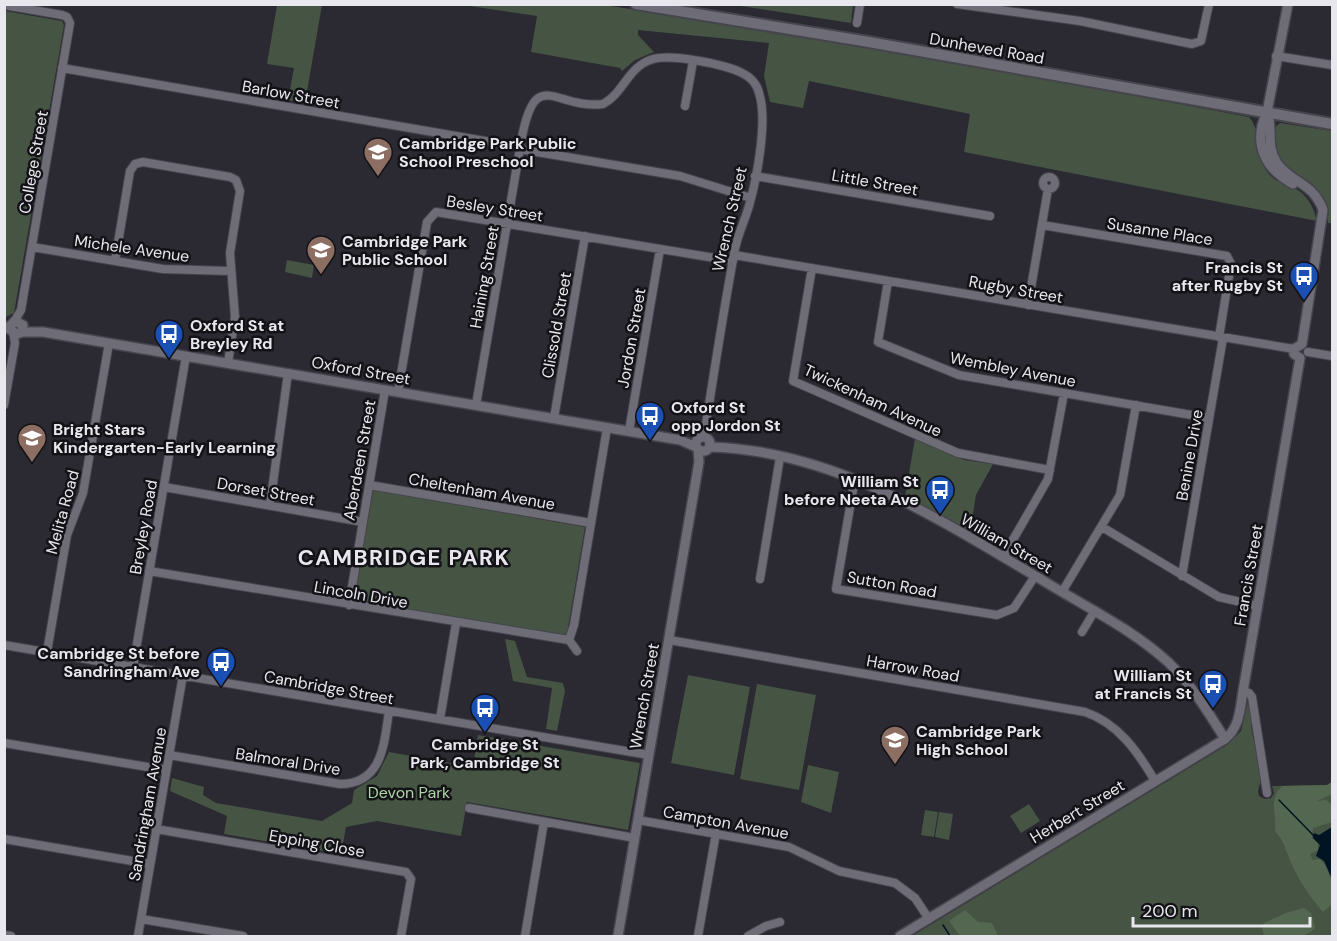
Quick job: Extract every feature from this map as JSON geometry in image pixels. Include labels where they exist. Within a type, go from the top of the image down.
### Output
[{"type":"main road","name":"Dunheved Road","points":[[636,4],[840,37],[1332,123]]},
{"type":"street","points":[[857,23],[860,4]]},
{"type":"street","points":[[957,4],[1080,21],[1192,44],[1201,41],[1209,4]]},
{"type":"street","name":"Francis Street","points":[[1243,691],[1323,223],[1309,196],[1277,174],[1264,156],[1261,132],[1288,4]]},
{"type":"street","name":"College Street","points":[[4,5],[68,18],[62,68],[21,310],[15,327],[15,343],[4,405]]},
{"type":"street","points":[[1276,56],[1332,65]]},
{"type":"street","points":[[685,106],[693,61],[668,57],[650,60],[633,70],[610,99],[603,104],[554,96],[538,99],[528,110],[514,151],[680,176],[751,198]]},
{"type":"street","name":"Wrench Street","points":[[618,936],[734,258],[751,198],[761,133],[759,90],[752,80],[741,72],[693,61]]},
{"type":"street","name":"Barlow Street","points":[[62,68],[517,144]]},
{"type":"street","name":"Haining Street","points":[[476,405],[507,223],[522,152]]},
{"type":"street","points":[[115,261],[130,171],[135,164],[143,162],[230,177],[236,180],[240,191],[229,271],[235,317],[228,363]]},
{"type":"street","name":"Little Street","points":[[755,176],[990,216]]},
{"type":"street","points":[[1028,305],[1048,189]]},
{"type":"street","name":"Besley Street","points":[[398,392],[430,216],[439,212],[660,249],[734,258]]},
{"type":"street","name":"Susanne Place","points":[[1042,225],[1227,256],[1231,264],[1221,337]]},
{"type":"street","name":"Clissold Street","points":[[554,418],[585,236]]},
{"type":"street","name":"Michele Avenue","points":[[32,247],[164,269],[229,271]]},
{"type":"street","name":"Jordon Street","points":[[629,431],[660,249]]},
{"type":"street","name":"Rugby Street","points":[[734,258],[812,267],[1332,356]]},
{"type":"street","name":"Twickenham Avenue","points":[[812,267],[792,381],[958,453],[1050,470]]},
{"type":"street","name":"Wembley Avenue","points":[[888,280],[878,342],[953,373],[1209,418]]},
{"type":"street","name":"Oxford Street","points":[[15,327],[702,444]]},
{"type":"street","name":"Benine Drive","points":[[1182,576],[1221,337]]},
{"type":"street","name":"Melita Road","points":[[46,652],[67,534],[83,493],[109,343]]},
{"type":"street","name":"Breyley Road","points":[[133,667],[186,356]]},
{"type":"street","points":[[270,505],[288,373]]},
{"type":"street","name":"Aberdeen Street","points":[[349,606],[385,390]]},
{"type":"street","points":[[1003,557],[1045,487],[1064,393]]},
{"type":"street","points":[[1062,592],[1121,492],[1136,405]]},
{"type":"street","points":[[577,651],[569,640],[607,428]]},
{"type":"street","name":"William Street","points":[[702,444],[821,466],[855,478],[1003,557],[1144,642],[1169,663],[1193,690],[1225,739]]},
{"type":"street","points":[[760,579],[780,457]]},
{"type":"street","name":"Sutton Road","points":[[855,478],[836,589],[997,615],[1014,608],[1035,576]]},
{"type":"street","name":"Cheltenham Avenue","points":[[369,485],[591,523]]},
{"type":"street","name":"Dorset Street","points":[[164,488],[363,522]]},
{"type":"street","points":[[1102,527],[1222,599],[1258,606]]},
{"type":"street","name":"Lincoln Drive","points":[[149,571],[456,624],[569,640]]},
{"type":"street","points":[[1083,632],[1094,612]]},
{"type":"street","points":[[440,719],[456,624]]},
{"type":"street","name":"Harrow Road","points":[[669,640],[1085,712],[1114,727],[1137,755],[1153,782]]},
{"type":"street","name":"Cambridge Street","points":[[4,645],[649,755]]},
{"type":"street","name":"Sandringham Avenue","points":[[138,936],[183,675]]},
{"type":"street","points":[[1225,739],[1237,723],[1243,691],[1249,693],[1252,698],[1267,793]]},
{"type":"street","name":"Balmoral Drive","points":[[169,755],[329,782],[351,783],[366,777],[377,765],[382,752],[389,711]]},
{"type":"street","name":"Herbert Street","points":[[900,936],[1225,739]]},
{"type":"street","points":[[4,743],[166,771]]},
{"type":"street","points":[[469,808],[635,838]]},
{"type":"street","name":"Campton Avenue","points":[[638,820],[789,847],[838,871],[892,882],[915,898],[929,919]]},
{"type":"street","points":[[525,936],[544,822]]},
{"type":"street","name":"Epping Close","points":[[156,829],[409,873],[410,883],[401,936]]},
{"type":"street","points":[[699,936],[716,833]]},
{"type":"street","points":[[4,839],[150,864]]},
{"type":"street","points":[[141,919],[243,936]]},
{"type":"street","points":[[748,936],[769,924],[780,922]]},
{"type":"street","points":[[4,935],[11,936]]},
{"type":"green space","points":[[277,5],[322,5],[305,103],[288,100],[294,68],[267,64]]},
{"type":"green space","points":[[463,5],[604,5],[841,41],[1249,117],[1254,124],[1266,171],[1304,195],[1311,204],[1317,221],[964,152],[970,114],[809,81],[803,108],[770,102],[764,76],[769,43],[638,30],[638,35],[654,52],[635,60],[622,71],[620,68],[531,52],[537,16]]},
{"type":"green space","points":[[734,5],[853,5],[851,23]]},
{"type":"green space","points":[[5,11],[62,21],[64,25],[14,313],[6,317]]},
{"type":"green space","points":[[1280,123],[1332,131],[1332,223],[1328,223],[1325,205],[1282,165],[1273,150],[1272,130]]},
{"type":"green space","points":[[287,260],[314,265],[312,278],[285,272]]},
{"type":"green space","points":[[915,438],[964,460],[993,464],[976,495],[970,532],[905,497]]},
{"type":"green space","points":[[374,490],[585,527],[567,634],[565,636],[354,601],[371,495]]},
{"type":"green space","points":[[505,639],[515,641],[527,677],[563,683],[565,691],[557,731],[546,729],[552,688],[513,681]]},
{"type":"green space","points":[[688,675],[750,687],[734,775],[671,763]]},
{"type":"green space","points":[[757,684],[816,695],[799,790],[740,779]]},
{"type":"green space","points":[[1249,697],[1252,732],[1262,776],[1259,796],[1265,799],[1271,798],[1274,793],[1272,786],[1327,785],[1332,782],[1332,936],[912,936],[1227,745],[1241,731]]},
{"type":"green space","name":"Devon Park","points":[[478,735],[640,763],[628,830],[467,802],[461,836],[377,821],[346,827],[341,854],[224,834],[227,816],[170,791],[172,778],[204,787],[203,795],[216,803],[322,821],[352,803],[354,790],[377,776],[389,752],[473,767]]},
{"type":"green space","points":[[808,765],[839,772],[831,813],[801,802]]},
{"type":"green space","points":[[1332,782],[1332,794],[1317,801],[1326,800],[1332,805],[1332,822],[1313,828],[1312,838],[1318,843],[1318,850],[1310,854],[1313,860],[1320,859],[1331,880],[1332,904],[1323,912],[1298,878],[1283,843],[1275,831],[1274,802],[1282,786],[1327,785]]},
{"type":"green space","points":[[1029,804],[1040,821],[1021,833],[1010,816]]},
{"type":"green space","points":[[925,810],[938,812],[934,837],[921,835]]},
{"type":"green space","points":[[939,812],[953,814],[949,840],[935,837]]},
{"type":"green space","points":[[1304,908],[1311,913],[1315,928],[1310,932],[1299,937],[1264,936],[1262,926],[1264,923]]},
{"type":"green space","points":[[965,910],[978,922],[992,923],[998,936],[960,936],[949,921]]},
{"type":"water","points":[[1332,827],[1332,879],[1324,861],[1316,856],[1320,845],[1313,838],[1314,833],[1319,835]]},
{"type":"waterway","points":[[1279,800],[1314,836]]},
{"type":"waterway","points":[[943,925],[950,936]]},
{"type":"place","name":"Cambridge Park Public School Preschool","points":[[378,178]]},
{"type":"place","name":"Cambridge Park Public School","points":[[321,276]]},
{"type":"place","name":"Francis St after Rugby St","points":[[1304,302]]},
{"type":"place","name":"Oxford St at Breyley Rd","points":[[169,360]]},
{"type":"place","name":"Oxford St opp Jordon St","points":[[650,442]]},
{"type":"place","name":"Bright Stars Kindergarten-Early Learning","points":[[32,464]]},
{"type":"place","name":"William St before Neeta Ave","points":[[940,516]]},
{"type":"place","name":"Cambridge St before Sandringham Ave","points":[[221,688]]},
{"type":"place","name":"William St at Francis St","points":[[1213,710]]},
{"type":"place","name":"Cambridge St Park, Cambridge St","points":[[485,734]]},
{"type":"place","name":"Cambridge Park High School","points":[[895,766]]},
{"type":"district","name":"CAMBRIDGE PARK","points":[[404,557]]}]
